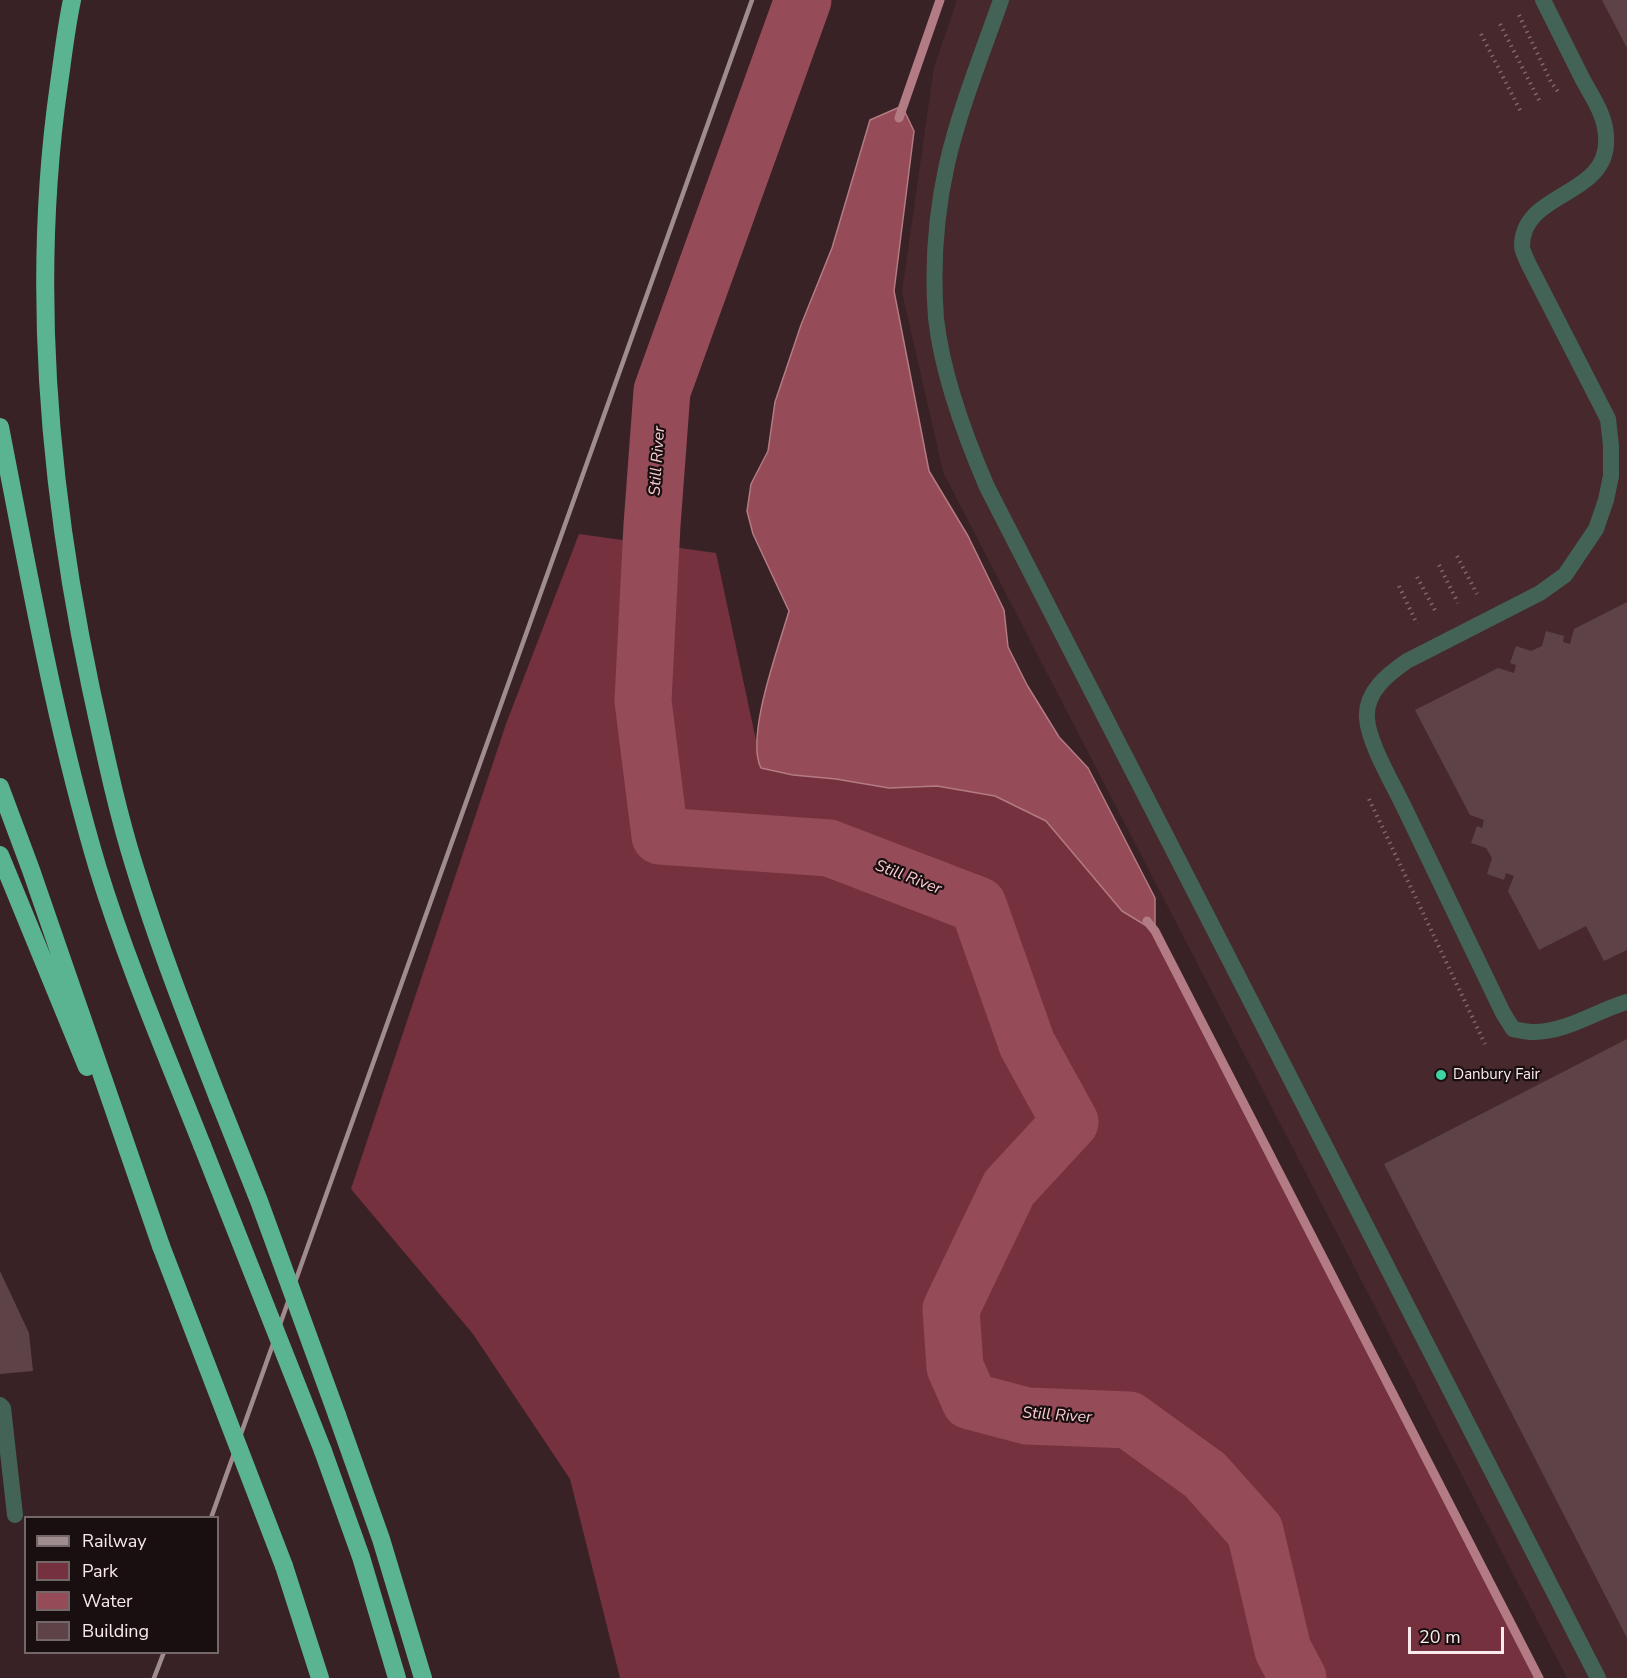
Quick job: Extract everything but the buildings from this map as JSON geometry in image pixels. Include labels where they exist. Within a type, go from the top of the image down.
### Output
[{"type":"highway","points":[[72,0],[54,117],[45,219],[44,321],[51,424],[62,529],[81,641],[104,749],[133,863],[168,968],[337,1414],[381,1539],[423,1678]]},
{"type":"highway","points":[[0,427],[44,646],[69,759],[98,870],[136,980],[322,1451],[361,1557],[397,1678]]},
{"type":"highway","points":[[0,787],[161,1246]]},
{"type":"highway","points":[[0,855],[161,1246],[284,1566],[320,1678]]},
{"type":"lane","points":[[1001,0],[965,101],[947,164],[938,217],[935,260],[937,320],[946,368],[972,454],[987,488],[1598,1678]]},
{"type":"lane","points":[[1543,0],[1602,114],[1607,138],[1604,158],[1593,175],[1576,189],[1551,201],[1537,212],[1527,227],[1522,246],[1527,263],[1608,419],[1611,476],[1606,500],[1596,530],[1565,575],[1540,592],[1407,661],[1389,674],[1370,699],[1366,717],[1372,739],[1394,786],[1503,1013],[1514,1029],[1531,1033],[1547,1031],[1627,1002]]},
{"type":"lane","points":[[0,1405],[3,1408],[15,1515]]},
{"type":"path","points":[[1519,15],[1551,82],[1559,93]]},
{"type":"path","points":[[1500,24],[1540,102]]},
{"type":"path","points":[[1481,34],[1521,112]]},
{"type":"path","points":[[1457,556],[1477,594]]},
{"type":"path","points":[[1439,566],[1458,603]]},
{"type":"path","points":[[1418,577],[1437,614]]},
{"type":"path","points":[[1399,586],[1417,624]]},
{"type":"path","points":[[1369,799],[1485,1044]]},
{"type":"shaded area","name":"Danbury Fair","points":[[957,0],[1627,0],[1627,1678],[1567,1678],[943,472],[902,292],[934,67]]},
{"type":"green space","points":[[579,534],[716,553],[757,745],[757,760],[793,775],[836,779],[889,788],[937,786],[995,796],[1046,821],[1122,911],[1155,931],[1539,1678],[620,1678],[570,1479],[473,1334],[351,1189],[506,724]]},
{"type":"water","points":[[902,106],[914,131],[894,291],[929,471],[968,536],[1004,610],[1008,647],[1027,685],[1059,737],[1088,768],[1155,898],[1155,931],[1122,911],[1046,821],[995,796],[937,786],[889,788],[836,779],[793,775],[761,768],[757,754],[760,714],[789,611],[753,534],[747,511],[751,484],[768,451],[775,402],[801,325],[832,248],[870,120]]},
{"type":"waterway","name":"Still River","points":[[803,0],[662,391],[643,701],[660,836],[829,848],[978,905],[1027,1044],[1070,1122],[1009,1188],[951,1309],[955,1367],[970,1401],[1027,1416],[1129,1420],[1205,1475],[1255,1531],[1283,1650],[1298,1678]]},
{"type":"waterway","points":[[899,118],[940,0]]},
{"type":"waterway","points":[[1147,921],[1155,931],[1539,1678]]},
{"type":"railway","points":[[212,1516],[752,0]]},
{"type":"railway","points":[[154,1678],[163,1654]]},
{"type":"place","name":"Danbury Fair","points":[[1441,1075]]}]
